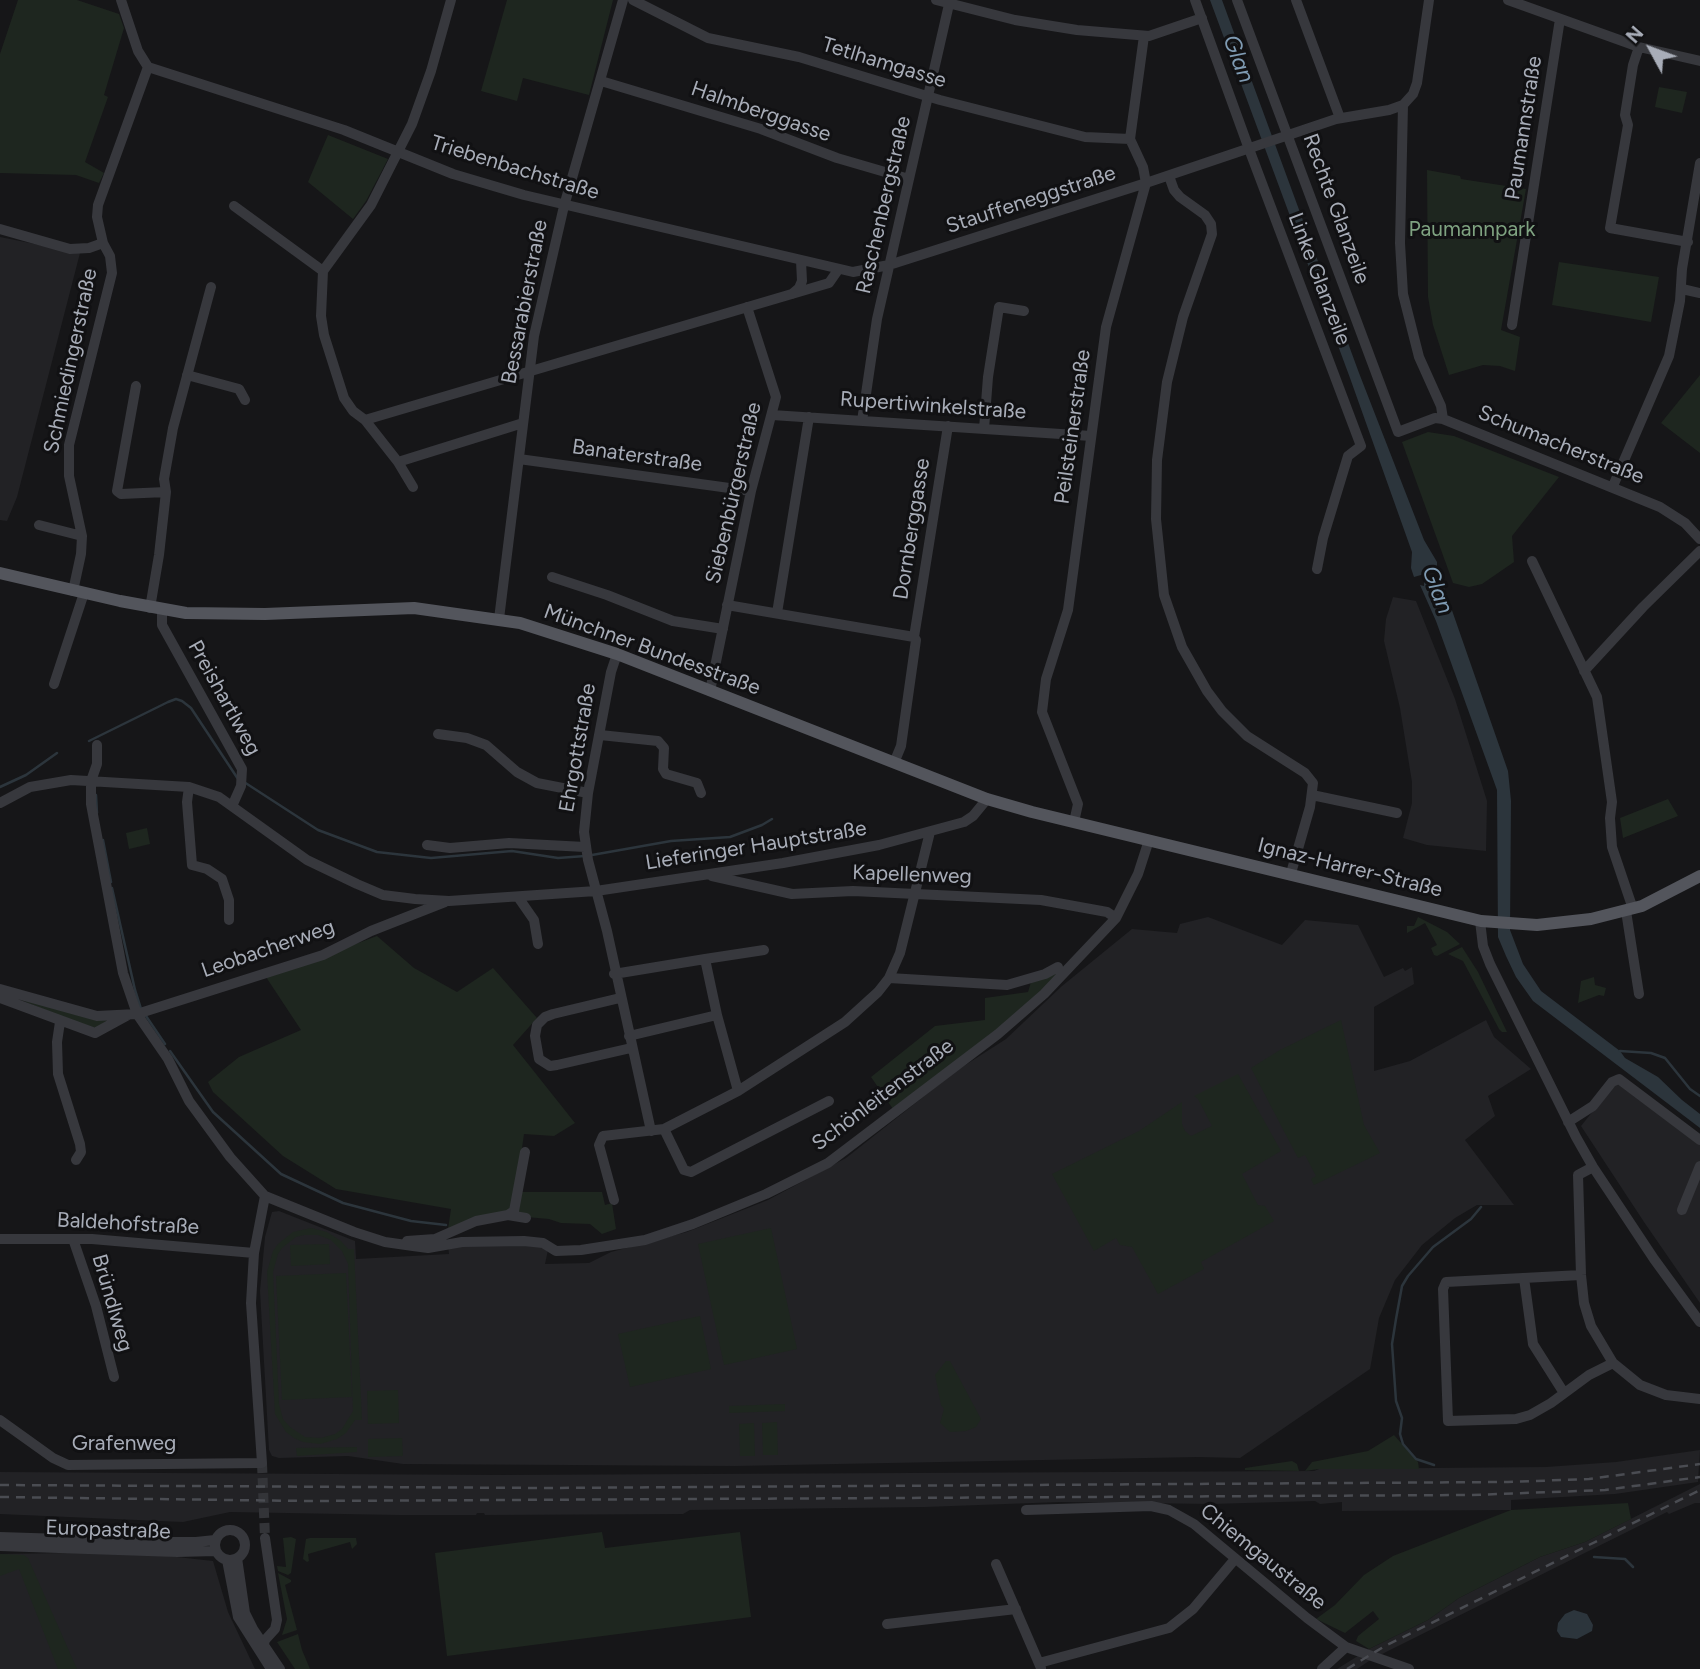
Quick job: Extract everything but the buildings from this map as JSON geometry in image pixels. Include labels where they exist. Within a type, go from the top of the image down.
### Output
[{"type":"main road","name":"Münchner Bundesstraße","points":[[0,573],[156,609],[216,615],[390,608],[499,619],[617,654],[987,799]]},
{"type":"main road","name":"Ignaz-Harrer-Straße","points":[[987,799],[1485,921],[1518,925],[1554,925],[1630,910],[1654,901],[1700,876]]},
{"type":"street","points":[[121,0],[138,51],[148,67]]},
{"type":"street","points":[[413,486],[398,462],[344,398],[324,335],[321,316],[323,271],[372,205],[412,124],[432,71],[451,0]]},
{"type":"street","name":"Bessarabierstraße","points":[[499,619],[534,336],[564,206],[623,0]]},
{"type":"street","name":"Tetlhamgasse","points":[[634,0],[708,38],[799,57],[929,97],[1085,137],[1130,139]]},
{"type":"street","points":[[936,0],[1015,20],[1067,29],[1144,36],[1202,18]]},
{"type":"street","name":"Linke Glanzeile","points":[[1195,0],[1252,147],[1361,446],[1348,456],[1323,538],[1317,569]]},
{"type":"street","name":"Rechte Glanzeile","points":[[1237,0],[1398,432]]},
{"type":"street","points":[[1296,0],[1340,118]]},
{"type":"street","points":[[1429,0],[1417,83],[1413,94],[1403,105],[1400,243],[1403,294],[1419,357],[1441,406],[1443,419]]},
{"type":"street","points":[[1508,0],[1639,47],[1700,61]]},
{"type":"street","name":"Raschenbergstraße","points":[[862,421],[873,343],[950,2]]},
{"type":"street","name":"Paumannstraße","points":[[1511,325],[1560,19]]},
{"type":"street","points":[[1144,36],[1130,139],[1143,167],[1146,183]]},
{"type":"street","points":[[1639,47],[1633,65],[1625,115],[1628,125],[1610,228],[1688,242]]},
{"type":"street","name":"Triebenbachstraße","points":[[148,67],[344,130],[453,174],[564,206],[838,270]]},
{"type":"street","name":"Schmiedingerstraße","points":[[54,684],[79,592],[82,536],[69,476],[69,449],[112,273],[110,256],[103,243],[97,217],[98,205],[148,67]]},
{"type":"street","name":"Halmberggasse","points":[[601,81],[761,129],[837,158],[909,179]]},
{"type":"street","name":"Stauffeneggstraße","points":[[838,270],[868,271],[890,265],[1169,176],[1287,134],[1340,118],[1403,105]]},
{"type":"street","points":[[1614,486],[1669,356],[1682,289],[1682,269],[1700,163]]},
{"type":"street","points":[[1169,176],[1180,197],[1205,215],[1211,223],[1212,234],[1183,317],[1167,382],[1157,460],[1156,519],[1166,600],[1182,647],[1207,691],[1222,711],[1258,745],[1305,773],[1313,783],[1291,873]]},
{"type":"street","name":"Peilsteinerstraße","points":[[1074,822],[1078,804],[1045,720],[1046,679],[1066,619],[1106,327],[1146,183]]},
{"type":"street","points":[[234,206],[323,271]]},
{"type":"street","points":[[0,229],[70,249],[89,248],[103,243]]},
{"type":"street","points":[[791,294],[799,288],[802,281],[801,261]]},
{"type":"street","points":[[365,420],[829,284],[838,270]]},
{"type":"street","points":[[156,609],[166,492],[164,479],[173,428],[211,287]]},
{"type":"street","points":[[1682,289],[1700,293]]},
{"type":"street","name":"Siebenbürgerstraße","points":[[710,691],[751,491],[776,397],[747,307]]},
{"type":"street","points":[[984,429],[988,377],[999,307],[1024,311]]},
{"type":"street","points":[[187,375],[239,389],[245,400]]},
{"type":"street","points":[[136,386],[117,491],[121,494],[166,492]]},
{"type":"street","name":"Rupertiwinkelstraße","points":[[772,415],[1091,436]]},
{"type":"street","points":[[777,613],[809,417]]},
{"type":"street","name":"Schumacherstraße","points":[[1398,432],[1431,419],[1443,419],[1614,486],[1667,511],[1685,523],[1700,539]]},
{"type":"street","points":[[398,462],[523,423]]},
{"type":"street","name":"Dornberggasse","points":[[894,763],[901,746],[916,640],[914,637],[948,426]]},
{"type":"street","name":"Banaterstraße","points":[[519,460],[751,491]]},
{"type":"street","points":[[38,525],[82,536]]},
{"type":"street","points":[[1584,671],[1700,551]]},
{"type":"street","points":[[1532,561],[1597,696],[1612,802],[1612,847],[1630,910],[1639,994]]},
{"type":"street","points":[[552,577],[673,621],[723,629]]},
{"type":"street","points":[[727,605],[914,637]]},
{"type":"street","name":"Preishartlweg","points":[[156,609],[162,625],[242,769],[242,781],[233,804]]},
{"type":"street","name":"Ehrgottstraße","points":[[617,654],[611,672],[588,793],[584,820],[586,853],[651,1131]]},
{"type":"street","points":[[438,734],[467,738],[486,745],[517,772],[537,783],[588,793]]},
{"type":"street","points":[[600,738],[656,741],[663,746],[666,774],[697,783],[701,793]]},
{"type":"street","points":[[97,745],[97,764],[91,781],[91,804],[133,1015],[168,1059],[189,1101],[209,1131],[265,1196],[254,1253]]},
{"type":"street","name":"Lieferinger Hauptstraße","points":[[1,800],[26,789],[71,780],[189,788],[214,794],[233,804],[307,860],[357,884],[383,895],[449,901],[596,891],[879,845],[964,822],[973,817],[987,799]]},
{"type":"street","points":[[189,788],[187,802],[192,864],[215,873],[222,879],[229,900],[229,920]]},
{"type":"street","points":[[1312,795],[1397,813]]},
{"type":"street","points":[[614,1200],[599,1145],[603,1136],[664,1129],[738,1091],[845,1022],[863,1007],[889,978],[900,953],[930,832]]},
{"type":"street","name":"Schönleitenstraße","points":[[265,1196],[354,1233],[385,1242],[428,1248],[462,1242],[537,1241],[556,1251],[580,1250],[645,1240],[693,1224],[766,1194],[828,1163],[998,1034],[1044,994],[1116,918],[1138,874],[1149,840]]},
{"type":"street","points":[[427,845],[450,848],[509,843],[586,853]]},
{"type":"street","name":"Kapellenweg","points":[[707,875],[792,894],[853,891],[1041,900],[1107,912],[1116,918]]},
{"type":"street","points":[[518,897],[534,920],[538,944]]},
{"type":"street","name":"Leobacherweg","points":[[133,1015],[323,955],[371,931],[449,901]]},
{"type":"street","points":[[1485,921],[1483,946],[1490,964],[1568,1122],[1593,1167],[1700,1322]]},
{"type":"street","points":[[614,974],[764,950]]},
{"type":"street","points":[[705,959],[717,1016],[738,1091]]},
{"type":"street","points":[[889,978],[1007,985],[1045,974],[1058,967]]},
{"type":"street","points":[[0,989],[97,1016],[133,1015]]},
{"type":"street","points":[[0,998],[94,1033],[133,1015]]},
{"type":"street","points":[[620,998],[545,1017],[537,1025],[535,1036],[540,1059],[550,1066],[632,1048]]},
{"type":"street","points":[[629,1036],[717,1016]]},
{"type":"street","points":[[60,1022],[57,1042],[58,1074],[80,1144],[81,1152],[76,1160]]},
{"type":"street","points":[[1568,1122],[1593,1106],[1616,1079],[1619,1079],[1700,1140]]},
{"type":"street","points":[[664,1129],[684,1170],[691,1172],[829,1101]]},
{"type":"street","points":[[508,1215],[515,1208],[525,1152]]},
{"type":"street","points":[[1682,1210],[1700,1166]]},
{"type":"street","points":[[1593,1167],[1578,1175],[1581,1275],[1584,1303],[1591,1325],[1613,1363],[1640,1385],[1667,1395],[1700,1399]]},
{"type":"street","name":"Schönleitenstraße","points":[[385,1242],[435,1239],[476,1221],[508,1215],[526,1218]]},
{"type":"street","name":"Bründlweg","points":[[73,1239],[96,1306],[114,1377]]},
{"type":"street","name":"Baldehofstraße","points":[[0,1240],[153,1242],[254,1253]]},
{"type":"street","name":"Grafenweg","points":[[0,1420],[53,1458],[68,1465],[262,1462],[252,1326],[254,1253]]},
{"type":"street","points":[[1581,1275],[1450,1280],[1443,1285],[1448,1421],[1516,1419],[1540,1410],[1589,1375],[1613,1363]]},
{"type":"street","points":[[1524,1278],[1533,1344],[1564,1393]]},
{"type":"street","name":"Chiemgaustraße","points":[[1026,1510],[1162,1507],[1185,1517],[1346,1647],[1409,1669]]},
{"type":"street","name":"Europastraße","points":[[216,1545],[218,1535],[226,1530],[240,1534],[245,1547],[232,1559]]},
{"type":"street","name":"Europastraße","points":[[0,1537],[216,1545]]},
{"type":"street","points":[[264,1644],[275,1629],[277,1620],[265,1538]]},
{"type":"street","points":[[216,1545],[232,1559],[245,1613],[280,1669]]},
{"type":"street","name":"Europastraße","points":[[0,1546],[177,1552],[216,1545]]},
{"type":"street","points":[[232,1559],[235,1610],[271,1669]]},
{"type":"street","points":[[996,1564],[1040,1666],[1169,1628],[1193,1609],[1235,1559]]},
{"type":"street","points":[[887,1624],[1016,1609]]},
{"type":"street","points":[[1322,1669],[1346,1647]]},
{"type":"shaded area","points":[[0,237],[80,253],[17,497],[7,521],[0,520]]},
{"type":"shaded area","points":[[1393,597],[1416,601],[1455,699],[1487,801],[1486,851],[1427,845],[1403,838],[1412,803],[1412,782],[1400,708],[1384,641],[1386,619]]},
{"type":"shaded area","points":[[1208,917],[1282,945],[1305,920],[1358,925],[1384,977],[1412,967],[1414,984],[1374,1007],[1374,1071],[1410,1061],[1486,1020],[1494,1037],[1531,1069],[1488,1096],[1495,1116],[1465,1140],[1514,1205],[1477,1205],[1455,1218],[1422,1245],[1395,1280],[1379,1318],[1370,1369],[1240,1458],[735,1466],[403,1464],[348,1456],[272,1456],[269,1450],[260,1291],[265,1237],[272,1212],[279,1211],[355,1241],[356,1259],[449,1254],[448,1245],[544,1244],[548,1250],[545,1264],[589,1263],[611,1252],[687,1232],[768,1200],[846,1158],[956,1071],[1006,1039],[1062,986],[1132,929],[1177,933],[1180,924]]},
{"type":"shaded area","points":[[1617,1081],[1700,1143],[1700,1303],[1581,1126]]},
{"type":"shaded area","points":[[1700,1450],[1698,1482],[1615,1494],[1511,1500],[1511,1510],[1342,1511],[1342,1502],[1320,1504],[1315,1501],[1212,1504],[1060,1502],[690,1510],[683,1514],[399,1515],[230,1512],[183,1522],[0,1514],[0,1472],[500,1475],[1314,1471],[1546,1467],[1616,1462]]},
{"type":"shaded area","points":[[1700,1484],[1700,1503],[1669,1514],[1667,1512],[1372,1659],[1357,1669],[1337,1669],[1369,1649],[1428,1620],[1459,1598],[1540,1557],[1585,1542]]},
{"type":"shaded area","points":[[132,1552],[213,1561],[228,1612],[255,1669],[0,1669],[0,1554]]},
{"type":"green space","points":[[18,0],[77,0],[119,14],[124,28],[104,95],[108,97],[85,162],[104,173],[99,183],[76,175],[0,173],[0,54]]},
{"type":"green space","points":[[507,0],[613,0],[589,95],[523,78],[517,101],[481,91]]},
{"type":"green space","points":[[1659,87],[1687,92],[1682,113],[1655,107]]},
{"type":"green space","points":[[328,135],[388,159],[366,201],[353,219],[308,182]]},
{"type":"green space","name":"Paumannpark","points":[[1427,170],[1460,176],[1461,179],[1526,189],[1501,330],[1520,337],[1515,371],[1500,366],[1483,365],[1449,375],[1433,325],[1428,297]]},
{"type":"green space","points":[[1559,262],[1659,277],[1651,322],[1552,305]]},
{"type":"green space","points":[[1700,375],[1700,453],[1661,423]]},
{"type":"green space","points":[[1428,432],[1454,436],[1559,477],[1512,536],[1514,562],[1482,584],[1469,587],[1453,583],[1402,442]]},
{"type":"green space","points":[[1668,799],[1678,816],[1623,838],[1620,818]]},
{"type":"green space","points":[[147,828],[150,844],[129,849],[126,833]]},
{"type":"green space","points":[[1418,917],[1447,932],[1460,944],[1434,955],[1431,948],[1437,945],[1425,923],[1407,933],[1407,926],[1414,926]]},
{"type":"green space","points":[[377,936],[414,968],[457,992],[493,968],[537,1018],[513,1045],[575,1123],[554,1136],[524,1134],[516,1192],[602,1192],[605,1205],[612,1203],[616,1229],[602,1234],[590,1224],[561,1223],[526,1217],[448,1229],[451,1209],[336,1189],[283,1156],[213,1092],[208,1082],[239,1057],[301,1030],[266,977]]},
{"type":"green space","points":[[1462,947],[1478,972],[1507,1032],[1499,1029],[1463,961],[1448,954]]},
{"type":"green space","points":[[1061,967],[1067,967],[1013,1018],[893,1109],[871,1077],[935,1026],[985,1020],[985,998],[1028,992],[1031,982]]},
{"type":"green space","points":[[1594,977],[1595,985],[1606,988],[1604,996],[1599,995],[1578,1003],[1581,981]]},
{"type":"green space","points":[[11,996],[120,1019],[94,1028]]},
{"type":"green space","points":[[1341,1020],[1364,1125],[1380,1153],[1314,1185],[1311,1179],[1316,1176],[1305,1155],[1298,1158],[1251,1068],[1280,1050]]},
{"type":"green space","points":[[1238,1074],[1281,1151],[1242,1174],[1258,1205],[1265,1206],[1274,1221],[1201,1262],[1204,1269],[1158,1294],[1132,1247],[1120,1245],[1116,1238],[1094,1251],[1052,1174],[1139,1131],[1182,1102],[1182,1124],[1191,1136],[1212,1126],[1194,1096]]},
{"type":"green space","points":[[311,1228],[327,1232],[348,1249],[354,1249],[362,1420],[355,1420],[346,1433],[337,1439],[320,1444],[294,1438],[286,1432],[275,1414],[267,1272],[273,1251],[293,1232]],"holes":[[[318,1235],[331,1240],[342,1251],[348,1264],[353,1411],[342,1429],[321,1438],[305,1437],[283,1419],[279,1404],[273,1272],[282,1248],[296,1237]]]},
{"type":"green space","points":[[771,1228],[797,1349],[724,1365],[698,1244]]},
{"type":"green space","points":[[329,1244],[330,1264],[291,1266],[290,1245]]},
{"type":"green space","points":[[346,1273],[352,1397],[282,1400],[276,1276]]},
{"type":"green space","points":[[700,1316],[711,1369],[630,1387],[618,1334]]},
{"type":"green space","points":[[946,1361],[950,1361],[981,1419],[976,1427],[966,1431],[950,1432],[940,1423],[944,1409],[935,1375]]},
{"type":"green space","points":[[398,1390],[399,1423],[368,1424],[367,1391]]},
{"type":"green space","points":[[785,1404],[785,1411],[729,1413],[729,1406]]},
{"type":"green space","points":[[777,1422],[778,1455],[763,1455],[762,1423]]},
{"type":"green space","points":[[754,1423],[755,1456],[740,1456],[739,1424]]},
{"type":"green space","points":[[1394,1435],[1418,1462],[1419,1469],[1305,1471],[1312,1462],[1368,1451]]},
{"type":"green space","points":[[402,1438],[403,1456],[368,1457],[368,1439]]},
{"type":"green space","points":[[357,1447],[357,1452],[297,1456],[296,1448]]},
{"type":"green space","points":[[1292,1461],[1297,1464],[1299,1471],[1245,1470],[1245,1468]]},
{"type":"green space","points":[[1628,1503],[1631,1519],[1585,1542],[1540,1557],[1459,1598],[1428,1620],[1369,1649],[1356,1641],[1358,1636],[1379,1619],[1373,1611],[1345,1633],[1316,1619],[1335,1605],[1364,1575],[1393,1556],[1511,1510]]},
{"type":"green space","points":[[602,1532],[605,1548],[740,1532],[751,1617],[447,1656],[435,1553]]},
{"type":"green space","points":[[283,1538],[296,1539],[291,1573],[288,1575],[278,1571],[277,1566],[286,1567]]},
{"type":"green space","points":[[356,1538],[357,1544],[352,1549],[350,1542],[308,1554],[307,1562],[303,1559],[306,1539]]},
{"type":"green space","points":[[0,1554],[24,1555],[28,1558],[77,1669],[58,1669],[19,1569],[0,1576]]},
{"type":"green space","points":[[278,1573],[291,1580],[285,1585],[297,1630],[282,1635],[287,1619]]},
{"type":"green space","points":[[298,1634],[310,1669],[295,1669],[277,1642]]},
{"type":"water","name":"Glan","points":[[1210,0],[1222,0],[1359,373],[1424,540],[1437,562],[1437,569],[1414,577],[1411,568],[1412,552]]},
{"type":"water","name":"Glan","points":[[1440,576],[1508,771],[1511,801],[1510,930],[1523,964],[1541,991],[1620,1051],[1625,1058],[1658,1077],[1700,1114],[1700,1128],[1533,1001],[1516,977],[1506,956],[1498,937],[1497,790],[1436,621],[1420,585],[1424,586],[1424,582]]},
{"type":"water","points":[[1574,1610],[1587,1614],[1593,1625],[1592,1631],[1577,1639],[1561,1637],[1557,1631],[1558,1623],[1565,1614]]},
{"type":"waterway","points":[[89,741],[176,699],[191,708],[238,779]]},
{"type":"waterway","points":[[0,787],[26,775],[57,753]]},
{"type":"waterway","points":[[244,782],[318,830],[377,852],[431,858],[512,851],[558,858],[585,856]]},
{"type":"waterway","points":[[96,795],[97,813]]},
{"type":"waterway","points":[[592,855],[671,841],[730,837],[772,819]]},
{"type":"waterway","points":[[103,840],[111,882]]},
{"type":"waterway","points":[[112,888],[141,1009]]},
{"type":"waterway","points":[[146,1016],[165,1044]]},
{"type":"waterway","points":[[170,1051],[213,1112],[281,1174],[343,1203],[411,1221],[446,1225]]},
{"type":"waterway","points":[[1620,1051],[1651,1053],[1665,1058],[1690,1089],[1700,1096]]},
{"type":"waterway","points":[[1434,1465],[1416,1459],[1403,1444],[1400,1434],[1402,1418],[1396,1401],[1392,1344],[1402,1286],[1433,1247],[1471,1219],[1481,1207]]},
{"type":"waterway","points":[[1594,1557],[1625,1559],[1633,1567]]},
{"type":"tunnel","points":[[262,1463],[265,1538]]},
{"type":"railway","points":[[0,1485],[545,1488],[1508,1482],[1589,1479],[1700,1464]]},
{"type":"railway","points":[[0,1497],[307,1501],[1472,1495],[1605,1490],[1700,1477]]},
{"type":"railway","points":[[1347,1669],[1385,1646],[1700,1490]]}]
